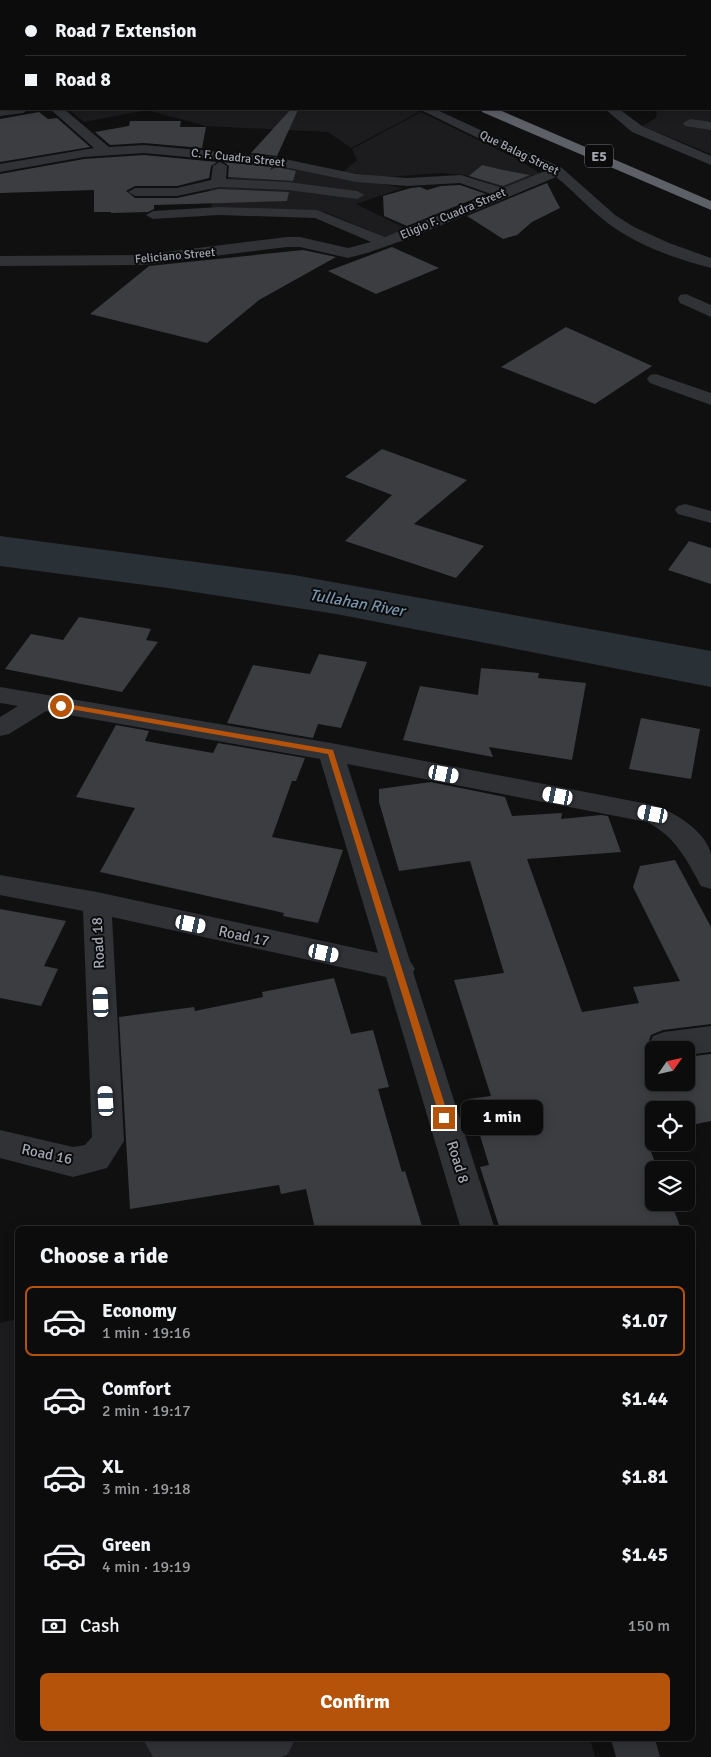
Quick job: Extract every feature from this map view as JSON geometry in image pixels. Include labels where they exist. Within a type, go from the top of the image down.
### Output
[{"type":"highway","name":"E5","points":[[489,110],[711,206]]},
{"type":"highway","name":"E5","points":[[521,110],[602,144]]},
{"type":"street","points":[[0,112],[15,110]]},
{"type":"street","points":[[57,110],[105,150]]},
{"type":"street","name":"Que Balag Street","points":[[427,110],[557,171],[574,183],[619,224],[654,243],[711,263]]},
{"type":"street","points":[[616,110],[636,129],[711,161]]},
{"type":"street","points":[[690,123],[711,126]]},
{"type":"street","name":"C. F. Cuadra Street","points":[[0,168],[105,150],[144,149],[275,160],[356,178],[407,182],[461,179],[502,193]]},
{"type":"street","points":[[218,183],[224,155]]},
{"type":"street","name":"Eligio F. Cuadra Street","points":[[348,253],[385,242],[557,171]]},
{"type":"street","points":[[135,192],[177,192],[218,183],[288,186],[366,196]]},
{"type":"street","points":[[153,215],[219,211],[318,214],[385,242]]},
{"type":"street","name":"Feliciano Street","points":[[0,261],[142,260],[287,242],[300,242],[348,253]]},
{"type":"street","points":[[686,299],[711,312]]},
{"type":"street","points":[[656,379],[711,399]]},
{"type":"street","points":[[685,510],[711,517]]},
{"type":"street","points":[[0,695],[331,752],[653,814],[670,821],[682,831],[710,876]]},
{"type":"street","points":[[0,728],[42,702]]},
{"type":"street","name":"Road 8","points":[[331,752],[400,970],[477,1226]]},
{"type":"street","name":"Road 17","points":[[0,885],[96,903],[400,970]]},
{"type":"street","name":"Road 18","points":[[95,1158],[108,1141],[96,903]]},
{"type":"street","points":[[695,1041],[711,1039]]},
{"type":"street","name":"Road 16","points":[[0,1144],[73,1162],[95,1158]]},
{"type":"street","points":[[167,1741],[186,1756],[199,1757],[265,1741]]},
{"type":"street","points":[[634,1741],[638,1757]]},
{"type":"shaded area","points":[[69,110],[147,110],[84,122]]},
{"type":"shaded area","points":[[147,110],[414,110],[419,112],[351,148],[328,132],[206,126]]},
{"type":"shaded area","points":[[657,110],[710,110],[711,154],[642,126],[656,118]]},
{"type":"shaded area","points":[[421,112],[517,159],[541,174],[503,188],[465,175],[441,173],[385,177],[343,172],[357,160],[352,149]]},
{"type":"shaded area","points":[[257,161],[403,188],[356,204],[407,229],[385,237],[325,212],[212,208],[209,190]]},
{"type":"shaded area","points":[[15,1319],[15,1741],[591,1741],[595,1757],[0,1757],[0,1323]]},
{"type":"building","points":[[290,110],[298,110],[277,156],[251,153]]},
{"type":"building","points":[[39,112],[48,119],[57,118],[90,147],[0,162],[0,119]]},
{"type":"building","points":[[130,121],[181,121],[180,127],[206,127],[202,148],[144,143],[110,145],[95,132],[129,126]]},
{"type":"building","points":[[144,155],[217,162],[211,166],[209,178],[177,186],[135,186],[126,191],[135,198],[177,198],[219,189],[289,192],[287,201],[154,205],[154,209],[148,212],[111,213],[94,212],[94,190],[0,193],[0,174],[84,159]]},
{"type":"building","points":[[224,162],[272,167],[270,170],[277,167],[296,171],[293,181],[228,177],[229,166]]},
{"type":"building","points":[[482,165],[530,175],[503,186],[469,176]]},
{"type":"building","points":[[547,183],[560,208],[532,222],[517,235],[503,239],[467,216]]},
{"type":"building","points":[[460,185],[486,194],[407,226],[384,216],[383,196],[411,188],[420,187],[427,190],[441,186]]},
{"type":"building","points":[[392,247],[439,268],[376,294],[328,271]]},
{"type":"building","points":[[303,250],[336,257],[259,300],[207,343],[90,314],[149,266]]},
{"type":"building","points":[[566,327],[652,366],[595,404],[501,367]]},
{"type":"building","points":[[382,449],[467,480],[414,524],[484,546],[456,578],[345,541],[392,495],[345,477]]},
{"type":"building","points":[[689,541],[711,548],[711,584],[668,570]]},
{"type":"building","points":[[79,617],[151,629],[146,640],[158,642],[122,692],[5,669],[31,634],[63,640]]},
{"type":"building","points":[[319,654],[367,662],[341,728],[318,724],[313,738],[227,723],[253,665],[310,674]]},
{"type":"building","points":[[481,668],[539,673],[538,678],[586,683],[572,760],[489,747],[493,757],[403,740],[420,686],[478,695]]},
{"type":"building","points":[[641,718],[700,729],[691,779],[629,769]]},
{"type":"building","points":[[116,725],[149,731],[145,741],[213,753],[218,743],[305,758],[296,781],[292,781],[272,837],[343,850],[318,923],[283,916],[284,913],[100,872],[135,808],[76,797]]},
{"type":"building","points":[[431,782],[505,797],[512,816],[562,813],[561,819],[608,816],[621,852],[527,859],[582,1012],[639,1003],[633,987],[680,981],[633,887],[640,866],[675,860],[711,927],[711,1024],[663,1030],[651,1035],[649,1041],[645,1041],[645,1091],[695,1091],[695,1056],[711,1054],[711,1121],[695,1124],[695,1101],[645,1101],[645,1151],[651,1151],[654,1161],[645,1161],[645,1211],[674,1211],[680,1226],[499,1226],[480,1167],[489,1165],[469,1099],[491,1096],[454,980],[504,973],[470,861],[399,871],[379,802],[379,789]]},
{"type":"building","points":[[0,909],[66,921],[44,966],[58,969],[41,1006],[0,998]]},
{"type":"building","points":[[334,978],[351,1034],[373,1030],[389,1087],[378,1089],[402,1172],[405,1171],[422,1226],[314,1226],[306,1189],[281,1194],[279,1185],[130,1209],[119,1017],[194,1007],[195,1011],[263,997],[262,992]]},
{"type":"waterway","name":"Tullahan River","points":[[0,551],[168,572],[294,591],[383,606],[711,669]]},
{"type":"route","points":[[61,706],[331,752],[400,970],[444,1118]]}]
